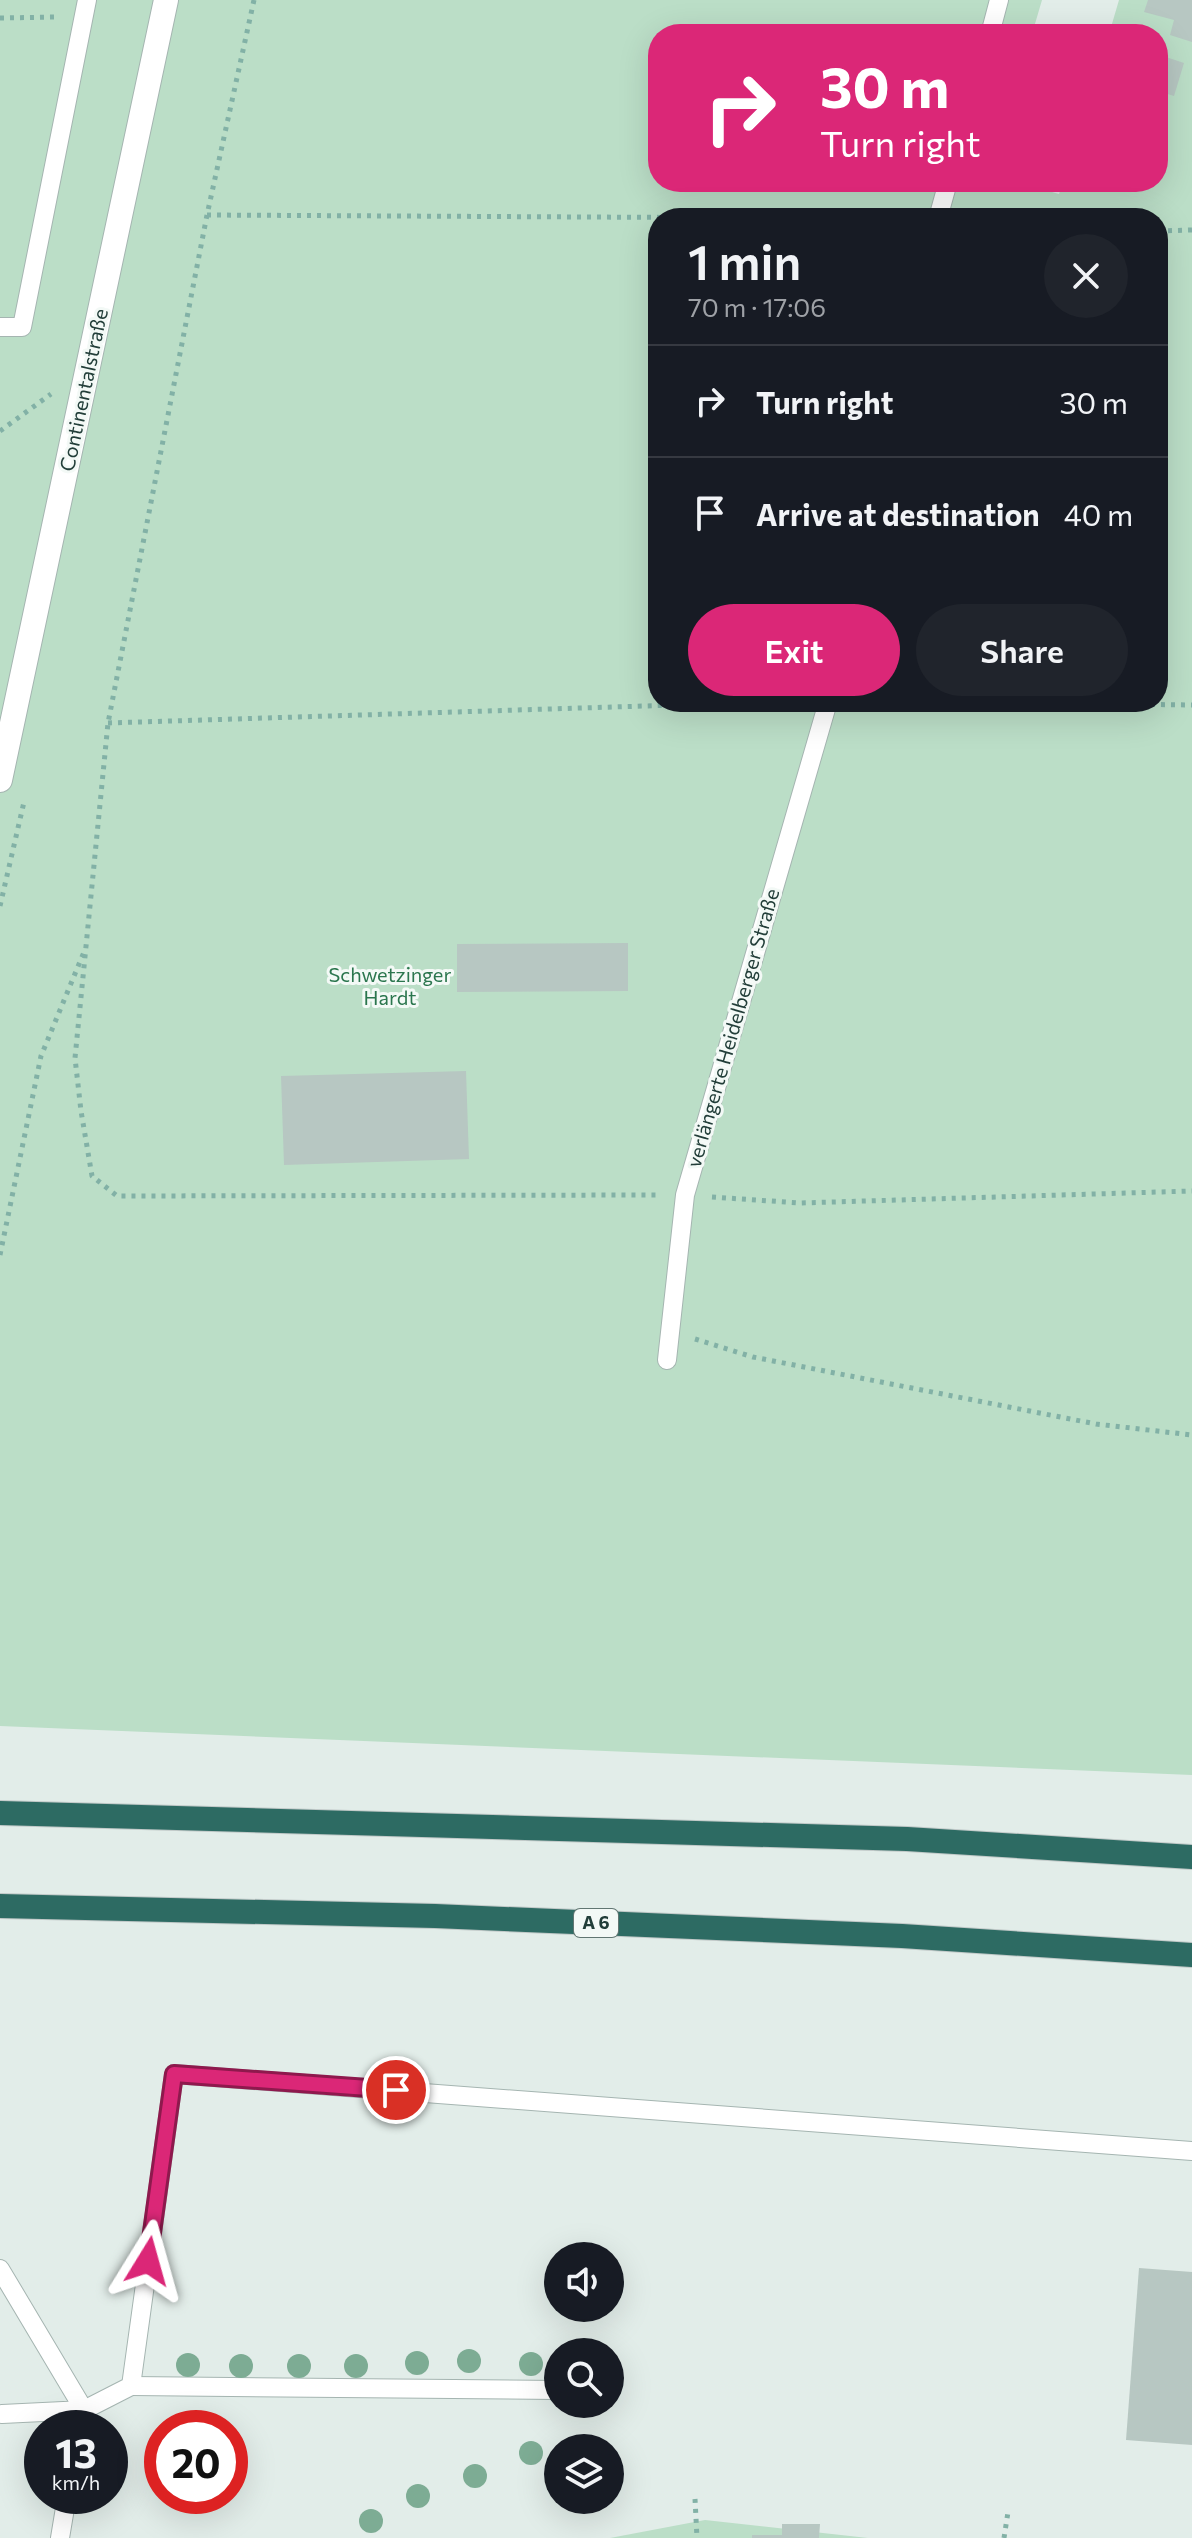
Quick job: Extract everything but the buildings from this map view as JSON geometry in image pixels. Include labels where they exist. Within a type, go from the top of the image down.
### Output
[{"type":"highway","points":[[0,1813],[891,1838],[1192,1857]]},
{"type":"highway","name":"A 6","points":[[0,1906],[466,1917],[902,1936],[1192,1955]]},
{"type":"street","name":"Continentalstraße","points":[[0,780],[166,0]]},
{"type":"lane","points":[[993,24],[999,0]]},
{"type":"lane","points":[[0,327],[22,327],[85,8]]},
{"type":"lane","name":"verlängerte Heidelberger Straße","points":[[667,1360],[685,1195],[825,712]]},
{"type":"lane","points":[[131,2386],[174,2074],[1192,2151]]},
{"type":"lane","points":[[0,2269],[77,2410]]},
{"type":"lane","points":[[95,2410],[131,2386],[544,2390]]},
{"type":"lane","points":[[2,2414],[24,2415]]},
{"type":"lane","points":[[60,2538],[64,2514]]},
{"type":"path","points":[[254,0],[207,215],[108,723],[75,1058],[92,1176],[117,1196],[685,1195],[800,1203],[1192,1191]]},
{"type":"path","points":[[0,18],[85,8]]},
{"type":"path","points":[[207,215],[648,217]]},
{"type":"path","points":[[1168,231],[1192,230]]},
{"type":"path","points":[[0,431],[88,371]]},
{"type":"path","points":[[1168,705],[1192,705]]},
{"type":"path","points":[[108,723],[648,706]]},
{"type":"path","points":[[0,1255],[41,1056],[87,944]]},
{"type":"path","points":[[671,1332],[769,1361],[1096,1424],[1192,1435]]},
{"type":"path","points":[[695,2499],[697,2538]]},
{"type":"path","points":[[1004,2538],[1008,2512]]},
{"type":"green space","name":"Schwetzinger Hardt","points":[[0,0],[1042,0],[1035,24],[648,24],[648,192],[1059,194],[1168,192],[1168,24],[1112,24],[1119,0],[1192,0],[1192,1775],[0,1726]]},
{"type":"green space","points":[[705,2520],[868,2538],[610,2538]]},
{"type":"route","points":[[148,2261],[174,2074],[396,2090]]}]
